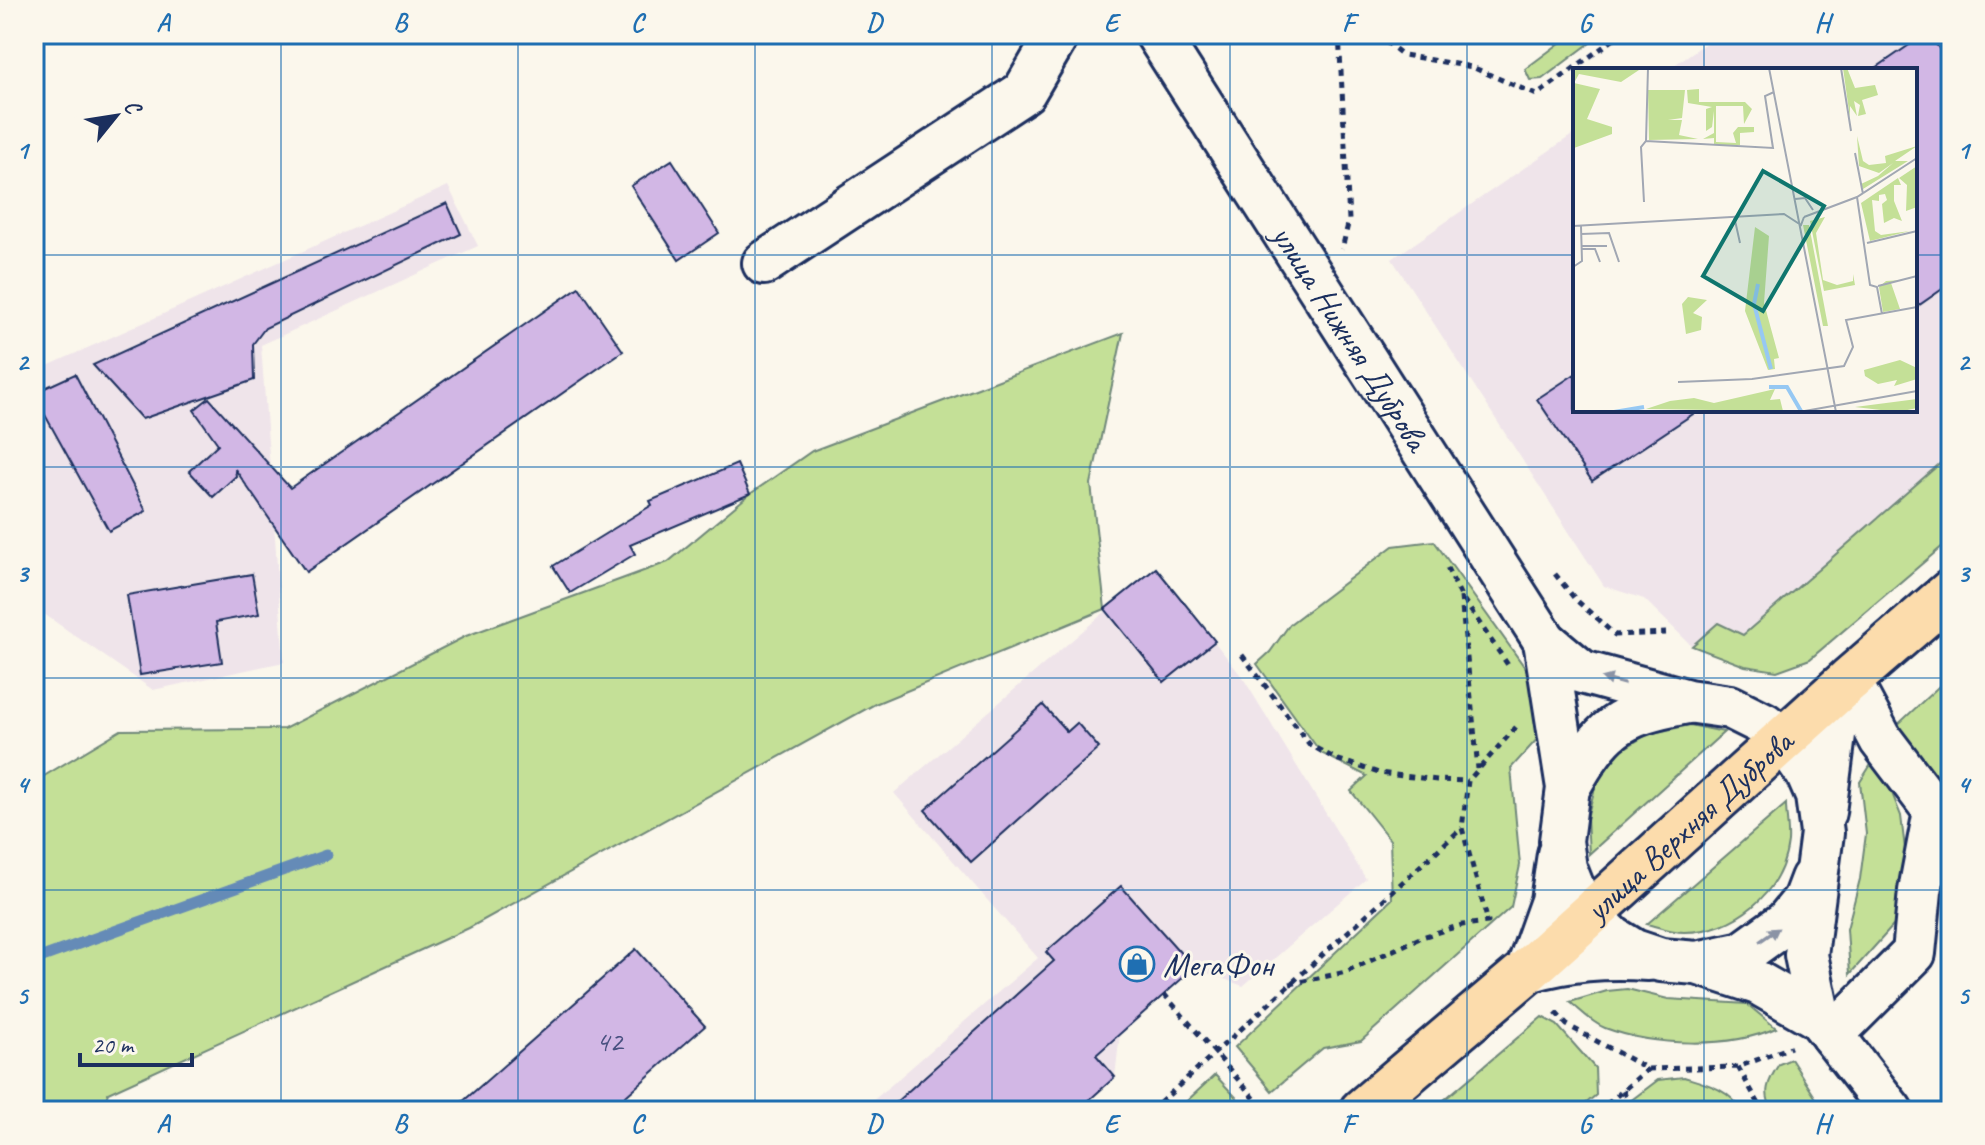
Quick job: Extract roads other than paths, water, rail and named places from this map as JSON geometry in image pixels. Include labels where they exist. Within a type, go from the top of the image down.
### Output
[{"type":"main road","name":"улица Верхняя Дуброва","points":[[1362,1111],[1527,971],[1951,592]]},
{"type":"street","points":[[764,263],[1024,92],[1058,34]]},
{"type":"street","name":"улица Нижняя Дуброва","points":[[1157,34],[1545,641],[1582,672],[1688,701],[1730,707],[1764,724],[1784,740],[1807,773],[1817,796],[1819,851],[1806,955],[1825,1026]]},
{"type":"street","name":"улица Нижняя Дуброва","points":[[1545,641],[1568,788],[1561,841],[1565,868],[1574,891],[1590,915],[1613,938],[1634,951],[1758,983],[1825,1026],[1891,1111]]},
{"type":"street","points":[[1825,1026],[1914,953],[1920,891],[1935,811],[1881,740],[1849,680]]},
{"type":"street","name":"улица Верхняя Дуброва","points":[[1730,707],[1797,704],[1824,695],[1849,680]]},
{"type":"street","name":"улица Верхняя Дуброва","points":[[1527,971],[1562,961],[1607,957],[1679,962],[1743,953],[1786,922],[1804,900],[1819,851],[1835,727],[1849,680]]},
{"type":"street","points":[[1568,788],[1589,750],[1606,732],[1645,710],[1688,701]]},
{"type":"street","name":"улица Верхняя Дуброва","points":[[1527,971],[1552,901],[1561,841]]},
{"type":"waterway","points":[[34,960],[326,855]]},
{"type":"place","name":"МегаФон","points":[[1137,964]]}]
